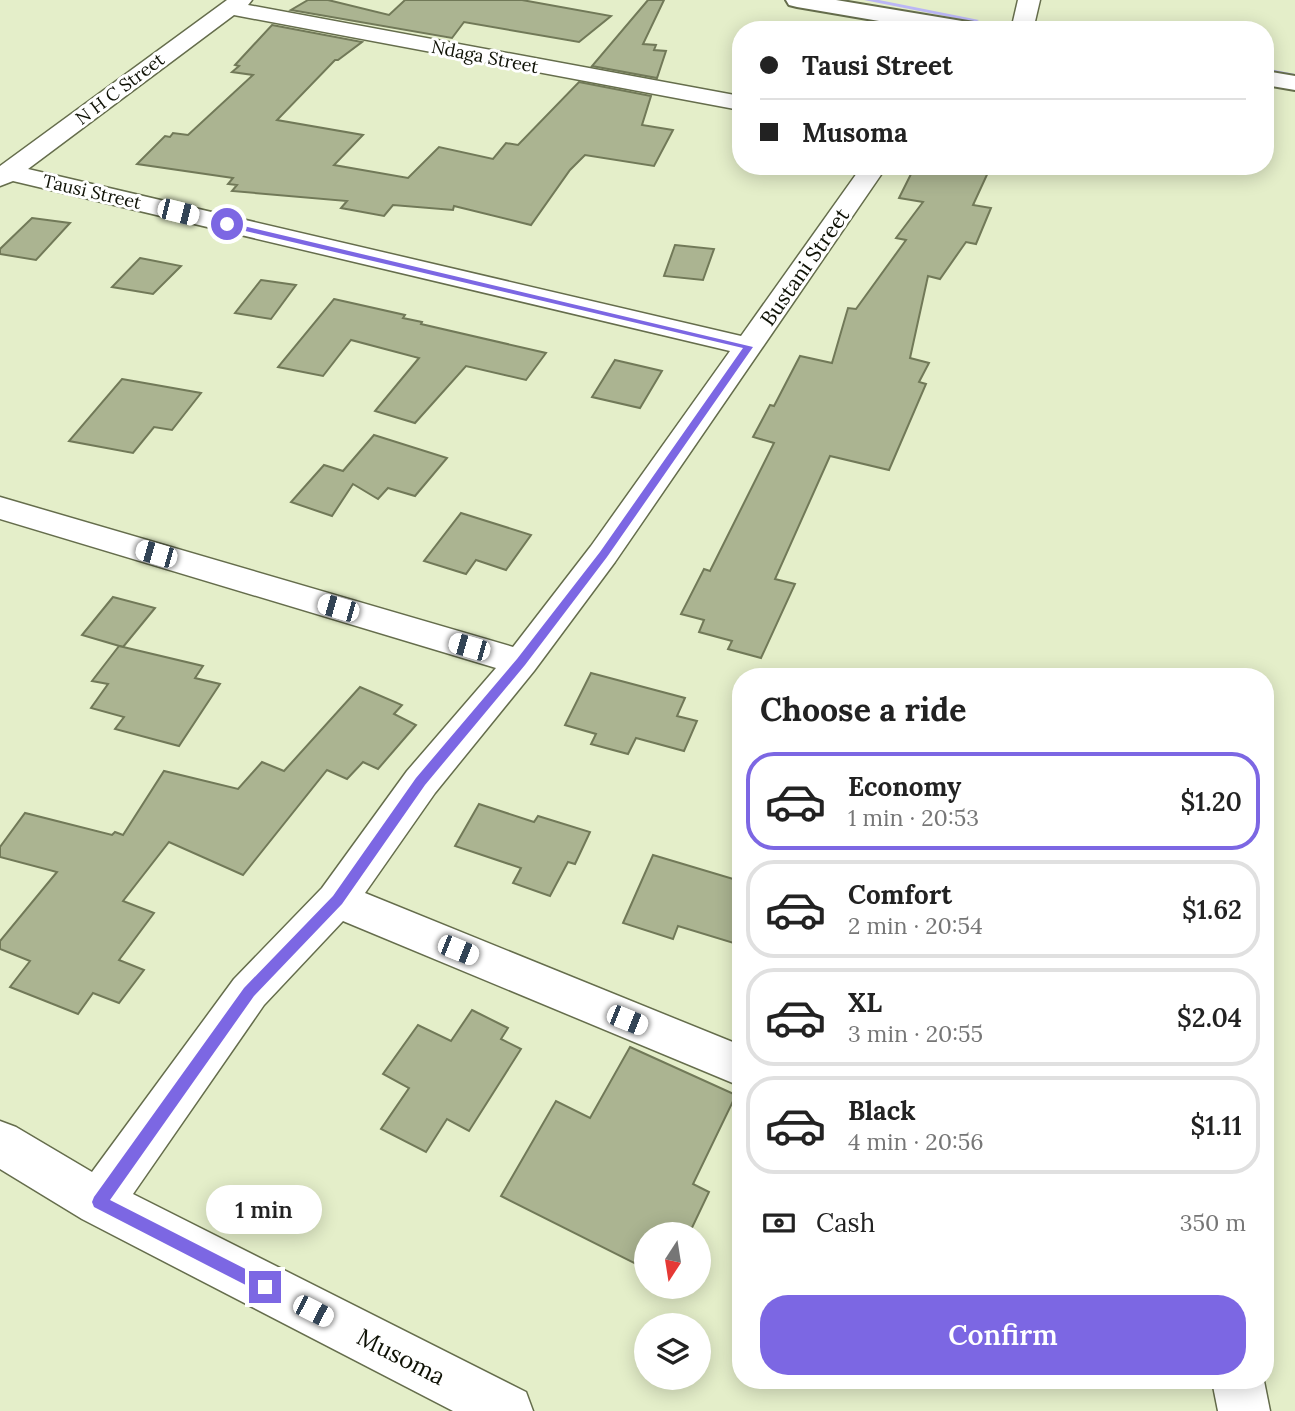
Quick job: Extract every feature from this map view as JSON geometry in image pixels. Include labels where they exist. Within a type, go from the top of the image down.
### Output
[{"type":"main road","points":[[807,1],[911,21]]},
{"type":"main road","points":[[1274,80],[1295,83]]},
{"type":"street","points":[[1024,21],[1029,0]]},
{"type":"street","name":"Ndaga Street","points":[[235,4],[732,101]]},
{"type":"street","name":"N H C Street","points":[[4,175],[235,4]]},
{"type":"street","name":"Tausi Street","points":[[4,175],[749,347]]},
{"type":"street","name":"Bustani Street","points":[[99,1202],[249,992],[337,900],[421,782],[521,662],[603,554],[869,175]]},
{"type":"street","points":[[0,508],[521,662]]},
{"type":"street","points":[[337,900],[732,1063]]},
{"type":"street","name":"Musoma","points":[[0,1143],[99,1202],[487,1406]]},
{"type":"street","points":[[1240,1389],[1244,1411]]},
{"type":"building","points":[[308,0],[328,0],[389,15],[405,0],[522,0],[611,16],[579,42],[464,22],[452,38],[291,10]]},
{"type":"building","points":[[648,0],[664,0],[643,44],[656,45],[654,50],[666,51],[657,78],[592,66]]},
{"type":"building","points":[[272,25],[362,42],[335,60],[277,120],[363,135],[334,165],[408,178],[439,147],[493,159],[506,143],[518,145],[579,82],[651,96],[642,125],[673,130],[654,166],[585,155],[570,170],[531,225],[454,206],[453,210],[393,205],[384,216],[341,208],[347,201],[232,191],[237,185],[228,184],[233,178],[137,164],[165,136],[170,137],[173,133],[188,135],[253,75],[232,72],[239,66],[235,65]]},
{"type":"building","points":[[910,175],[987,175],[973,205],[991,208],[976,244],[966,242],[940,279],[928,276],[910,358],[929,363],[919,382],[926,384],[889,470],[830,456],[775,579],[795,584],[761,658],[728,649],[732,641],[699,632],[704,620],[681,614],[704,569],[710,571],[774,443],[753,437],[770,405],[774,406],[800,356],[832,363],[848,308],[856,309],[906,240],[896,238],[923,202],[899,198]]},
{"type":"building","points":[[32,218],[70,223],[36,260],[0,254],[0,249]]},
{"type":"building","points":[[675,245],[714,249],[703,280],[664,276]]},
{"type":"building","points":[[140,258],[181,266],[153,294],[112,287]]},
{"type":"building","points":[[261,280],[296,285],[271,319],[235,313]]},
{"type":"building","points":[[334,299],[405,315],[403,318],[422,322],[421,324],[546,353],[526,380],[466,366],[415,423],[375,411],[419,358],[351,340],[323,376],[278,367]]},
{"type":"building","points":[[615,360],[662,371],[640,408],[592,397]]},
{"type":"building","points":[[122,379],[201,393],[172,430],[154,427],[133,453],[69,441]]},
{"type":"building","points":[[374,435],[447,458],[415,496],[388,488],[378,499],[353,484],[332,516],[291,502],[324,465],[343,471]]},
{"type":"building","points":[[461,513],[531,535],[506,570],[476,560],[466,574],[424,561]]},
{"type":"building","points":[[113,597],[155,608],[123,647],[82,635]]},
{"type":"building","points":[[119,646],[203,666],[195,678],[220,684],[179,746],[115,729],[124,717],[91,708],[108,684],[92,681]]},
{"type":"building","points":[[591,673],[685,698],[677,716],[697,721],[684,751],[636,738],[628,754],[591,744],[596,734],[565,725]]},
{"type":"building","points":[[360,687],[402,705],[394,714],[416,725],[378,769],[363,762],[347,779],[327,770],[243,875],[169,842],[123,901],[154,913],[119,960],[144,970],[119,1003],[93,993],[78,1014],[10,987],[30,961],[0,949],[0,941],[57,872],[0,857],[0,847],[25,813],[112,835],[115,832],[123,835],[164,771],[238,789],[262,762],[284,771]]},
{"type":"building","points":[[479,804],[534,822],[538,816],[590,832],[575,864],[568,862],[550,896],[513,883],[521,868],[455,846]]},
{"type":"building","points":[[653,855],[732,879],[732,943],[678,926],[673,939],[623,923]]},
{"type":"building","points":[[472,1010],[508,1028],[501,1039],[521,1049],[469,1131],[447,1119],[426,1152],[381,1129],[409,1088],[383,1074],[418,1025],[451,1041]]},
{"type":"building","points":[[630,1047],[732,1093],[732,1103],[693,1184],[709,1192],[695,1222],[634,1222],[634,1263],[501,1196],[556,1101],[590,1118]]},
{"type":"waterway","points":[[868,0],[975,20]]},
{"type":"waterway","points":[[1274,72],[1295,76]]},
{"type":"route","points":[[227,224],[476,285],[749,347],[603,554],[521,662],[421,782],[337,900],[249,992],[99,1202],[265,1287]]}]
